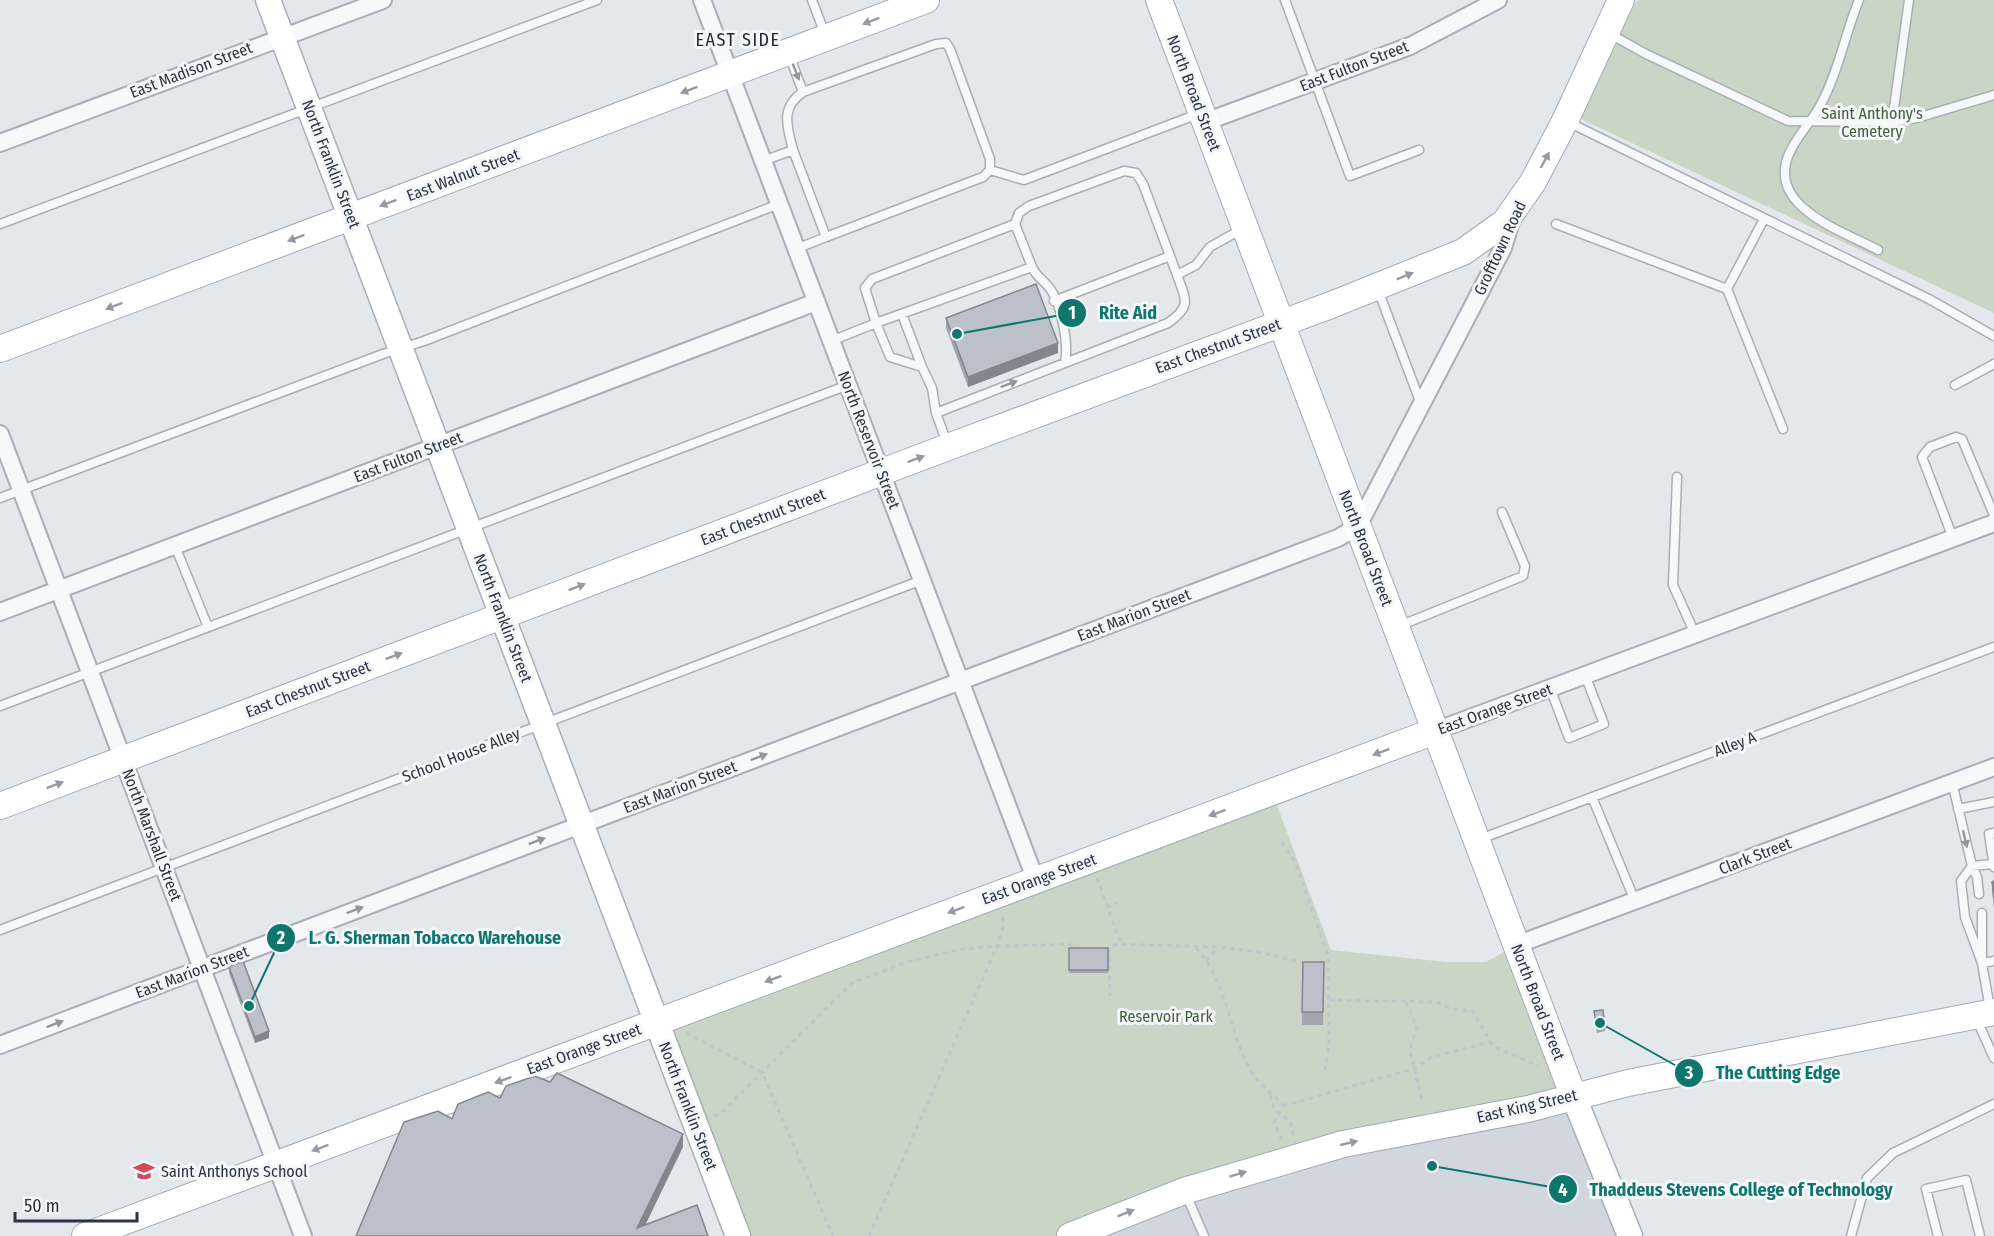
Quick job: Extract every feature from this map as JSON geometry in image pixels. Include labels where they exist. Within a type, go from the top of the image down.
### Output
[{"type":"main road","name":"North Franklin Street","points":[[268,0],[738,1236]]},
{"type":"main road","name":"East Walnut Street","points":[[0,349],[926,0]]},
{"type":"main road","name":"North Broad Street","points":[[1159,0],[1573,1095]]},
{"type":"main road","name":"Grofftown Road","points":[[1515,210],[1537,175],[1565,121],[1621,0]]},
{"type":"main road","name":"East Chestnut Street","points":[[0,806],[881,472],[1377,287],[1463,252],[1493,232],[1515,210]]},
{"type":"main road","name":"East Orange Street","points":[[85,1236],[1435,731]]},
{"type":"main road","name":"East King Street","points":[[1070,1236],[1184,1191],[1292,1157],[1403,1131],[1528,1109],[1573,1095],[1986,1013]]},
{"type":"main road","points":[[1573,1095],[1630,1236]]},
{"type":"street","name":"East Madison Street","points":[[0,143],[383,0]]},
{"type":"street","name":"North Reservoir Street","points":[[702,0],[1036,881]]},
{"type":"street","name":"East Fulton Street","points":[[1204,117],[1316,81],[1410,46],[1498,0]]},
{"type":"street","points":[[1603,0],[1607,32]]},
{"type":"street","name":"Grofftown Road","points":[[1358,525],[1503,248],[1515,210]]},
{"type":"street","name":"East Fulton Street","points":[[0,612],[816,302]]},
{"type":"street","name":"North Marshall Street","points":[[0,434],[303,1236]]},
{"type":"street","name":"East Orange Street","points":[[1435,731],[1994,523]]},
{"type":"street","name":"East Marion Street","points":[[0,1045],[1332,541],[1358,525]]},
{"type":"street","name":"Clark Street","points":[[1516,945],[1994,767]]},
{"type":"lane","points":[[0,224],[597,0]]},
{"type":"lane","points":[[812,0],[826,38]]},
{"type":"lane","points":[[1285,0],[1350,176],[1419,150]]},
{"type":"lane","points":[[1859,0],[1831,84],[1809,123],[1792,146],[1783,172],[1792,198],[1805,211],[1878,250]]},
{"type":"lane","points":[[1892,122],[1909,0]]},
{"type":"lane","points":[[1607,32],[1646,54],[1779,118],[1809,123],[1892,122],[1917,118],[1994,95]]},
{"type":"lane","points":[[796,249],[983,177],[990,170],[990,159],[946,43],[936,44],[803,92],[792,99],[784,118],[793,150],[826,237]]},
{"type":"lane","points":[[788,52],[803,92]]},
{"type":"lane","points":[[990,170],[1024,180],[1204,117]]},
{"type":"lane","points":[[1565,121],[1929,299],[1994,336]]},
{"type":"lane","points":[[763,161],[793,150]]},
{"type":"lane","points":[[936,413],[954,405],[1065,363],[1168,323],[1183,312],[1186,300],[1143,184],[1136,174],[1124,171],[1029,206],[1019,213],[1015,224],[1032,267],[1036,276],[1048,286],[1054,301],[1068,347],[1065,363]]},
{"type":"lane","points":[[0,498],[779,204]]},
{"type":"lane","points":[[1727,289],[1764,219]]},
{"type":"lane","points":[[922,367],[890,357],[865,288],[872,279],[1015,224]]},
{"type":"lane","points":[[1556,224],[1727,289],[1782,429]]},
{"type":"lane","points":[[1177,275],[1196,265],[1210,247],[1245,228]]},
{"type":"lane","points":[[1054,301],[1170,256]]},
{"type":"lane","points":[[831,341],[1032,267]]},
{"type":"lane","points":[[1377,287],[1421,404]]},
{"type":"lane","points":[[902,314],[932,388],[936,413],[948,447]]},
{"type":"lane","points":[[1955,386],[1994,364]]},
{"type":"lane","points":[[0,706],[848,386]]},
{"type":"lane","points":[[1953,538],[1922,456],[1930,447],[1956,437],[1962,439],[1994,515]]},
{"type":"lane","points":[[1677,477],[1673,585],[1695,634]]},
{"type":"lane","points":[[1396,627],[1523,576],[1525,566],[1502,512]]},
{"type":"lane","points":[[175,546],[208,627]]},
{"type":"lane","name":"School House Alley","points":[[0,930],[922,580]]},
{"type":"lane","name":"Alley A","points":[[1477,841],[1994,647]]},
{"type":"lane","points":[[1550,688],[1569,738],[1604,724],[1585,675]]},
{"type":"lane","points":[[1952,782],[1972,866],[1977,877],[1979,894]]},
{"type":"lane","points":[[1592,797],[1635,901]]},
{"type":"lane","points":[[1958,809],[1994,802]]},
{"type":"lane","points":[[1972,866],[1994,866],[1989,834],[1994,833]]},
{"type":"lane","points":[[1972,866],[1961,881],[1965,917],[1982,963]]},
{"type":"lane","points":[[1982,913],[1982,963],[1986,1013],[1994,1058]]},
{"type":"lane","points":[[1982,963],[1994,961]]},
{"type":"lane","points":[[1851,1236],[1867,1178],[1893,1154],[1994,1104]]},
{"type":"lane","points":[[1938,1236],[1926,1189],[1966,1180],[1980,1236]]},
{"type":"lane","points":[[1184,1191],[1204,1236]]},
{"type":"path","points":[[1282,842],[1295,861],[1327,950],[1329,1046],[1325,1070]]},
{"type":"path","points":[[1090,860],[1121,944]]},
{"type":"path","points":[[1107,907],[1118,903]]},
{"type":"path","points":[[869,1236],[996,946],[1004,925],[1002,914]]},
{"type":"path","points":[[720,1114],[852,983],[904,963],[953,951],[996,946],[1070,944],[1080,949]]},
{"type":"path","points":[[1097,949],[1121,944],[1217,947],[1258,952],[1309,963]]},
{"type":"path","points":[[1195,946],[1224,992],[1234,1033],[1248,1066],[1270,1095],[1283,1106]]},
{"type":"path","points":[[1206,961],[1217,947]]},
{"type":"path","points":[[1109,948],[1110,996]]},
{"type":"path","points":[[1318,963],[1328,963]]},
{"type":"path","points":[[1329,1000],[1437,1002],[1450,1009],[1473,1011],[1478,1016],[1490,1042],[1538,1066]]},
{"type":"path","points":[[1406,1002],[1417,1027],[1410,1051],[1422,1099]]},
{"type":"path","points":[[690,1035],[762,1072],[834,1236]]},
{"type":"path","points":[[1283,1106],[1413,1069],[1432,1057],[1490,1042]]},
{"type":"path","points":[[1270,1095],[1273,1108],[1287,1116],[1292,1123],[1292,1157]]},
{"type":"path","points":[[1283,1106],[1275,1119],[1275,1127],[1292,1157]]},
{"type":"shaded area","points":[[1573,1095],[1630,1236],[1072,1236],[1128,1212]]},
{"type":"green space","name":"Saint Anthony's Cemetery","points":[[1639,0],[1994,0],[1994,313],[1581,119],[1635,3]]},
{"type":"green space","name":"Reservoir Park","points":[[1272,792],[1331,950],[1446,962],[1486,962],[1516,945],[1573,1095],[1403,1131],[1070,1236],[738,1236],[656,1023]]},
{"type":"building","points":[[1036,284],[1058,343],[968,377],[946,318]]},
{"type":"building","points":[[1069,948],[1108,948],[1108,970],[1069,970]]},
{"type":"building","points":[[243,961],[269,1031],[255,1037],[229,967]]},
{"type":"building","points":[[1303,962],[1324,962],[1323,1012],[1302,1012]]},
{"type":"building","points":[[1603,1010],[1605,1028],[1597,1029],[1594,1011]]},
{"type":"building","points":[[557,1073],[683,1134],[637,1228],[697,1205],[708,1236],[356,1236],[404,1122],[438,1111],[452,1119],[458,1104],[488,1092],[500,1098],[506,1086],[535,1076],[550,1082]]},
{"type":"place","name":"Rite Aid","points":[[957,334]]},
{"type":"place","name":"L. G. Sherman Tobacco Warehouse","points":[[249,1006]]},
{"type":"place","name":"The Cutting Edge","points":[[1600,1023]]},
{"type":"place","name":"Thaddeus Stevens College of Technology","points":[[1432,1166]]},
{"type":"place","name":"Saint Anthonys School","points":[[144,1171]]},
{"type":"district","name":"EAST SIDE","points":[[738,40]]}]
